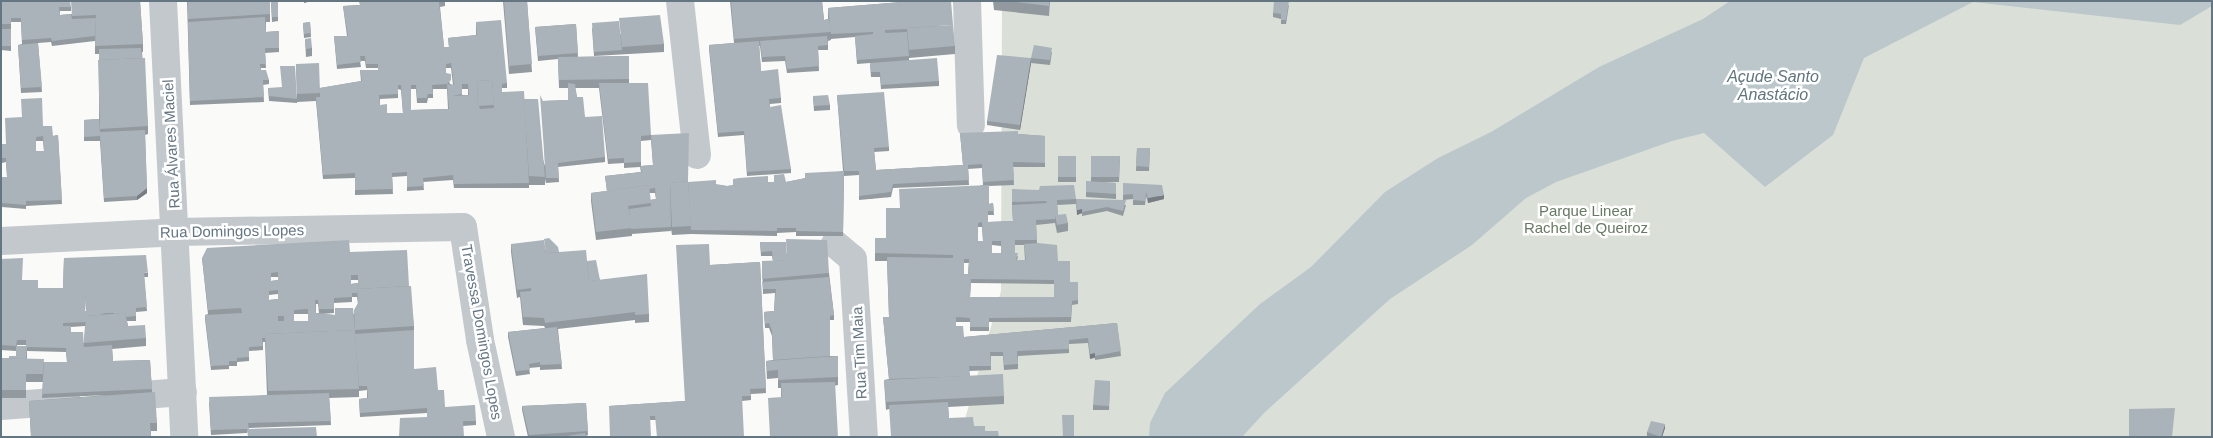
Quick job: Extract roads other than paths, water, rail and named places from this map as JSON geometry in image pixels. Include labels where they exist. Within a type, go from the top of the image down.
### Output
[{"type":"street","name":"Rua Álvares Maciel","points":[[163,1],[176,232],[184,437]]},
{"type":"street","points":[[680,1],[697,154]]},
{"type":"street","points":[[967,1],[971,125]]},
{"type":"street","name":"Rua Domingos Lopes","points":[[1,241],[176,232],[463,227]]},
{"type":"street","name":"Travessa Domingos Lopes","points":[[463,227],[480,340],[501,437]]},
{"type":"street","name":"Rua Tim Maia","points":[[835,244],[853,259],[855,270],[864,437]]},
{"type":"street","points":[[1,406],[182,392]]},
{"type":"water","name":"Açude Santo Anastácio","points":[[1730,1],[2212,1],[2212,6],[2180,25],[1973,2],[1864,58],[1833,135],[1765,187],[1704,133],[1672,141],[1556,182],[1526,198],[1472,245],[1390,299],[1264,413],[1242,437],[1149,437],[1150,423],[1165,393],[1260,304],[1311,267],[1385,192],[1438,158],[1491,132],[1599,67],[1703,19]]},
{"type":"park label","name":"Parque Linear Rachel de Queiroz","points":[[1586,218]]}]
